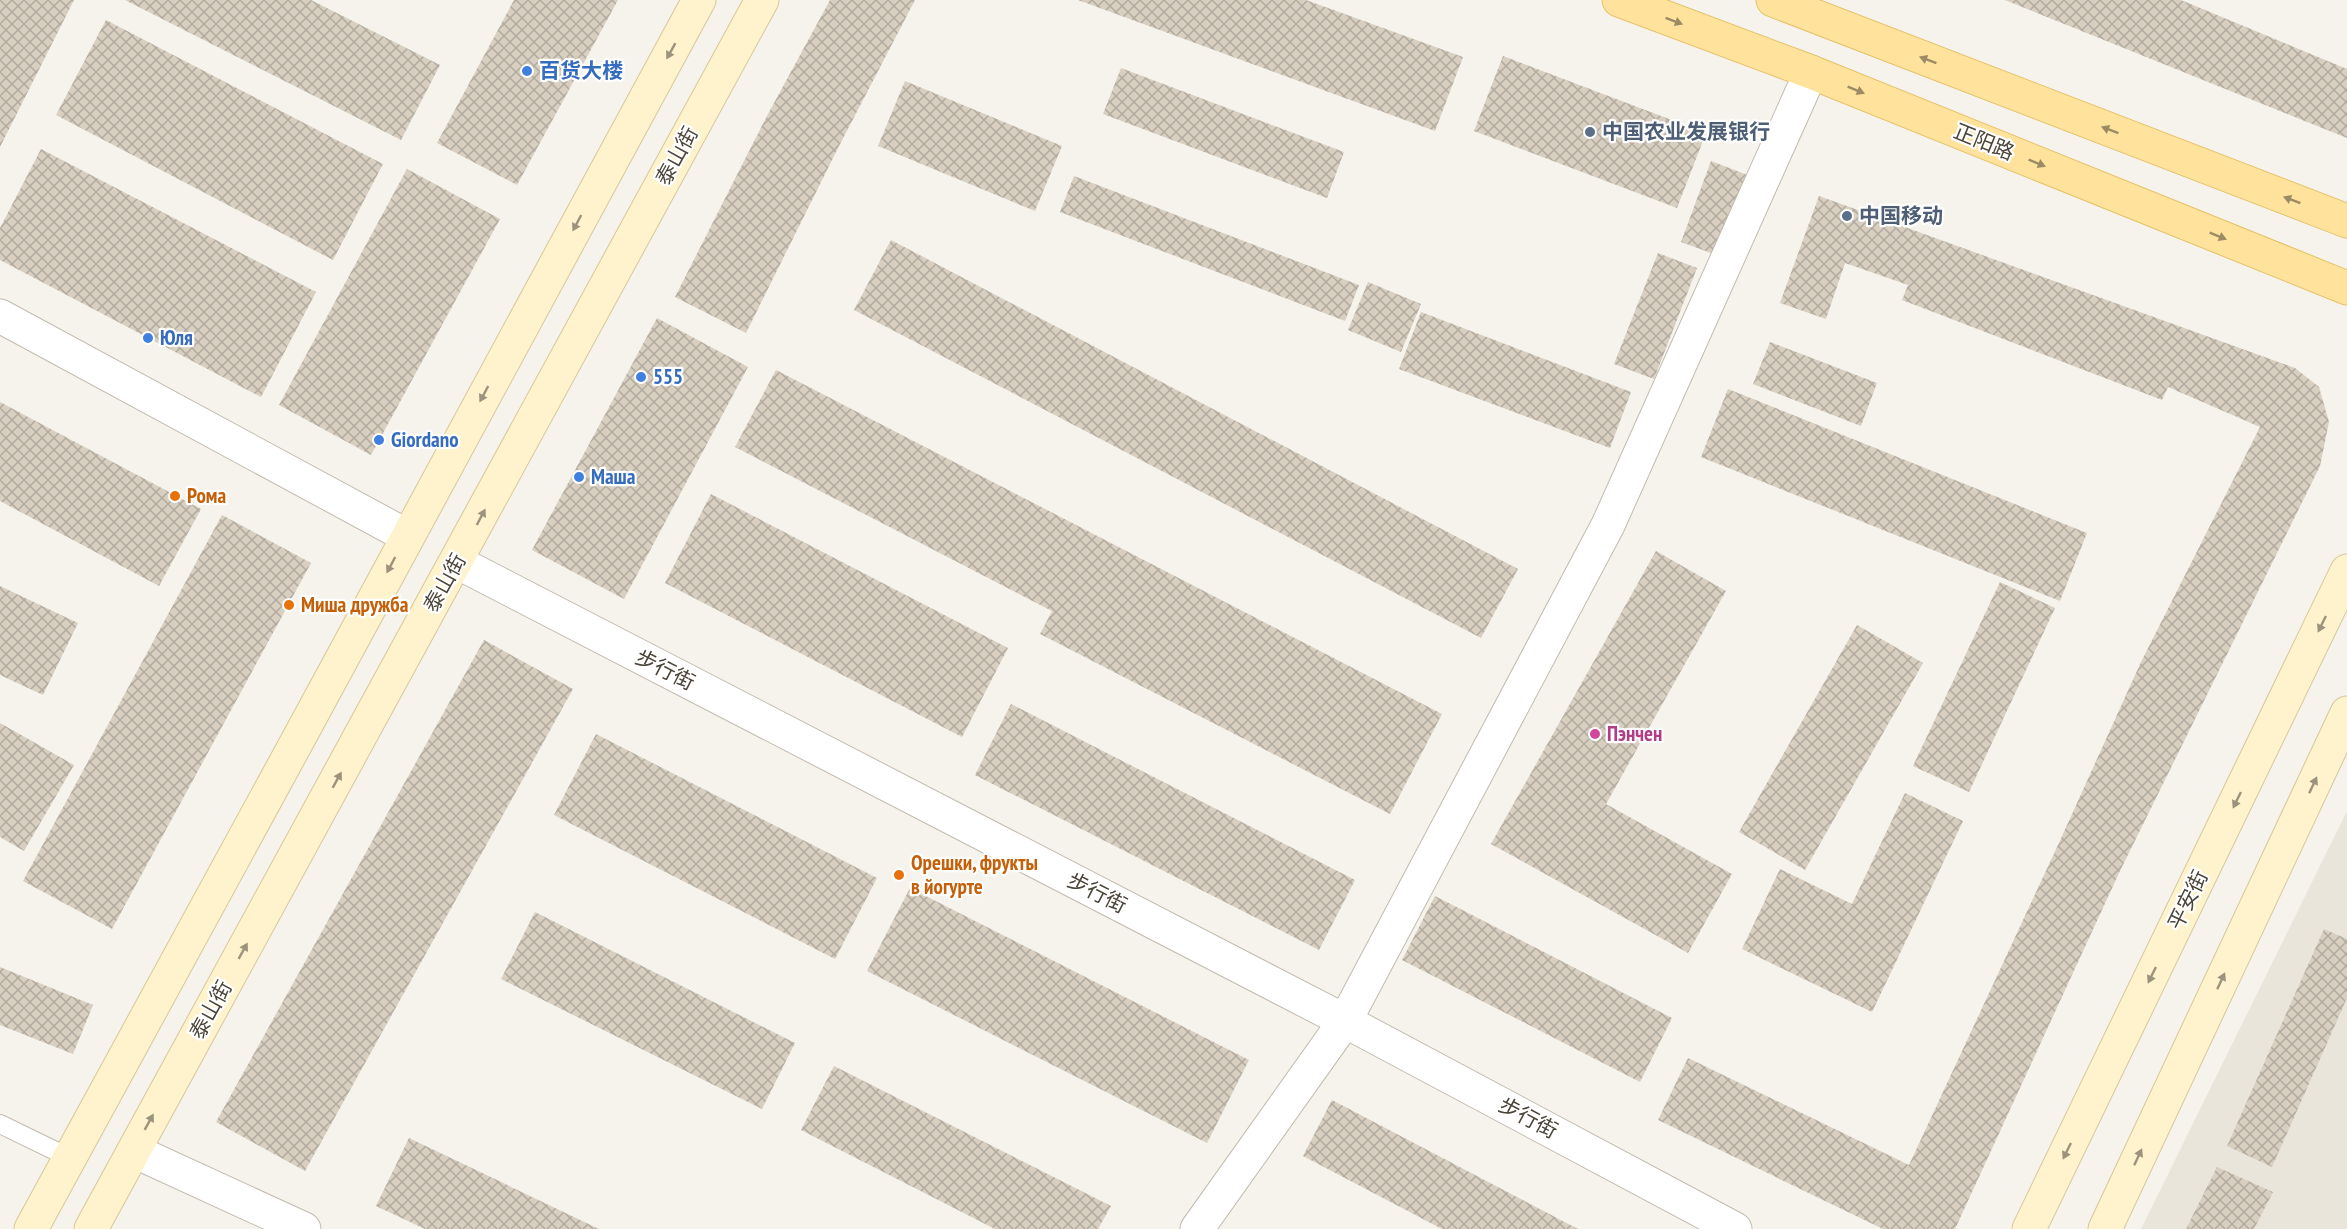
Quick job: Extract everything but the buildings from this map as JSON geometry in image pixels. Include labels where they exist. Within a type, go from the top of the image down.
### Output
[{"type":"main road","points":[[30,1229],[213,899],[407,536],[699,0]]},
{"type":"main road","name":"泰山街","points":[[91,1229],[762,0]]},
{"type":"main road","name":"正阳路","points":[[1620,0],[1811,72],[2347,288]]},
{"type":"main road","points":[[1773,0],[2347,220]]},
{"type":"main road","name":"平安街","points":[[2029,1229],[2347,572]]},
{"type":"main road","points":[[2104,1229],[2347,713]]},
{"type":"street","points":[[1197,1229],[1345,1021],[1608,525],[1811,72]]},
{"type":"street","points":[[0,316],[407,536]]},
{"type":"street","name":"步行街","points":[[457,562],[1345,1021],[1735,1229]]},
{"type":"street","points":[[134,1151],[304,1229]]},
{"type":"lane","points":[[0,1124],[70,1158]]},
{"type":"shaded area","points":[[2347,811],[2347,1229],[2141,1229]]},
{"type":"place","name":"百货大楼","points":[[527,71]]},
{"type":"place","name":"中国农业发展银行","points":[[1590,132]]},
{"type":"place","name":"中国移动","points":[[1847,216]]},
{"type":"place","name":"Юля","points":[[148,338]]},
{"type":"place","name":"555","points":[[641,377]]},
{"type":"place","name":"Giordano","points":[[379,440]]},
{"type":"place","name":"Маша","points":[[579,477]]},
{"type":"place","name":"Рома","points":[[175,496]]},
{"type":"place","name":"Миша дружба","points":[[289,605]]},
{"type":"place","name":"Пэнчен","points":[[1595,734]]},
{"type":"place","name":"Орешки, фрукты в йогурте","points":[[899,875]]}]
